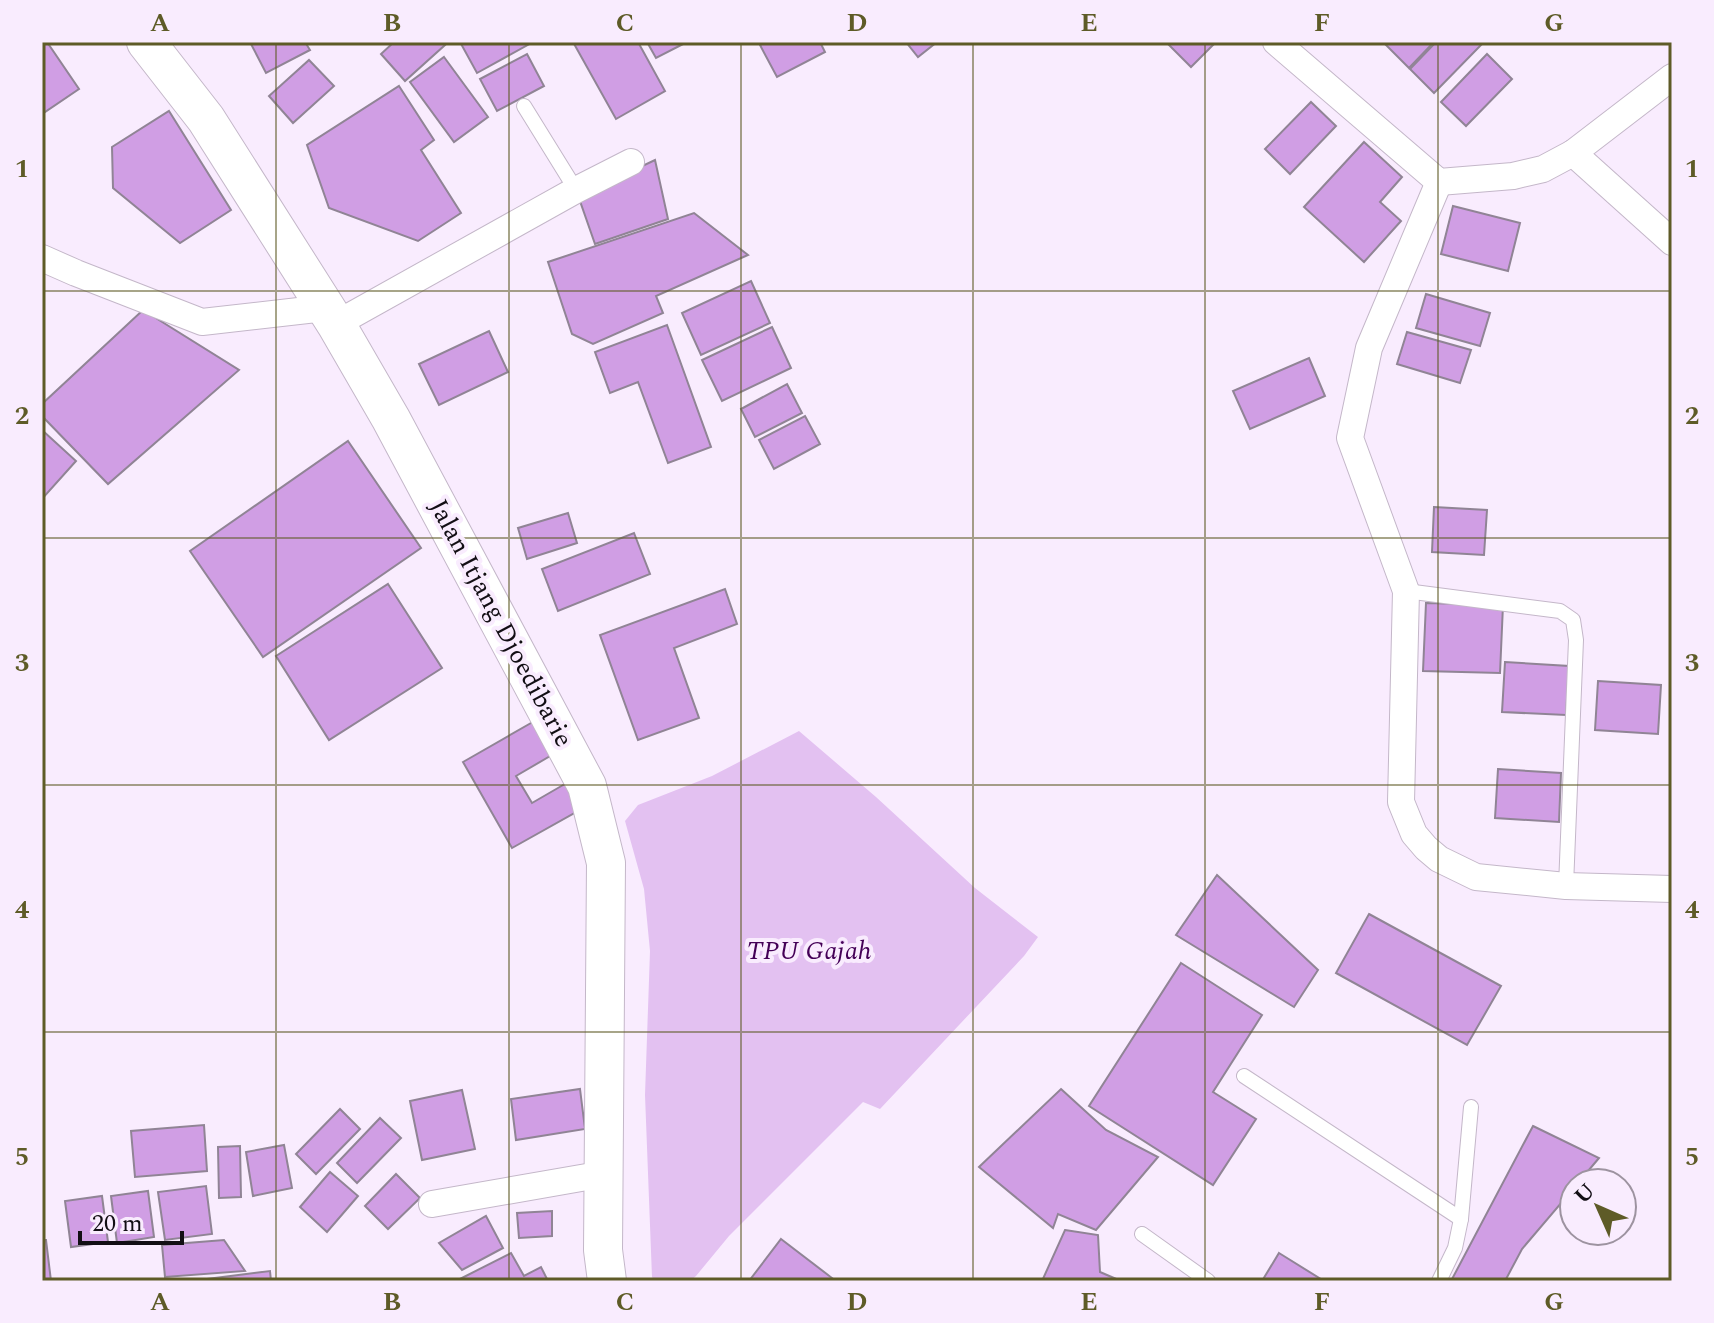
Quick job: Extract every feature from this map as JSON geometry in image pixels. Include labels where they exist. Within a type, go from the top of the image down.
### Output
[{"type":"main road","name":"Jalan Itjang Djoedibarie","points":[[146,42],[206,119],[330,316],[420,472],[587,786],[606,863],[603,1250],[607,1281]]},
{"type":"street","points":[[1276,42],[1439,182],[1513,176],[1543,169],[1573,153],[1672,77]]},
{"type":"street","points":[[1573,153],[1672,242]]},
{"type":"street","points":[[42,258],[202,322],[330,316],[631,162]]},
{"type":"street","points":[[1439,182],[1369,348],[1350,438],[1406,591],[1401,802],[1414,834],[1426,848],[1439,859],[1476,877],[1566,886],[1672,889]]},
{"type":"street","points":[[432,1204],[604,1174]]},
{"type":"lane","points":[[524,106],[576,190]]},
{"type":"lane","points":[[1406,591],[1560,611],[1573,620],[1576,640],[1566,886]]},
{"type":"lane","points":[[1244,1076],[1461,1219]]},
{"type":"lane","points":[[1439,1281],[1455,1248],[1461,1219],[1471,1107]]},
{"type":"lane","points":[[1142,1234],[1208,1281]]},
{"type":"green space","name":"TPU Gajah","points":[[799,731],[975,888],[1038,937],[1024,956],[880,1109],[863,1102],[729,1236],[696,1276],[690,1281],[655,1281],[652,1277],[645,1095],[650,951],[644,889],[625,821],[638,805],[712,776]]},
{"type":"building","points":[[42,42],[47,42],[79,89],[42,114]]},
{"type":"building","points":[[250,42],[305,42],[310,50],[266,73]]},
{"type":"building","points":[[394,42],[443,42],[445,45],[405,81],[381,54]]},
{"type":"building","points":[[460,42],[533,42],[477,73]]},
{"type":"building","points":[[573,42],[638,42],[665,91],[616,119]]},
{"type":"building","points":[[647,42],[687,42],[656,58]]},
{"type":"building","points":[[766,42],[820,42],[825,52],[777,77],[760,45]]},
{"type":"building","points":[[906,42],[937,42],[918,57]]},
{"type":"building","points":[[1168,42],[1216,42],[1191,67]]},
{"type":"building","points":[[1434,42],[1409,68],[1385,44]]},
{"type":"building","points":[[1436,42],[1478,42],[1481,45],[1434,93],[1410,69]]},
{"type":"building","points":[[527,54],[544,86],[497,111],[480,79]]},
{"type":"building","points":[[1487,54],[1512,79],[1466,126],[1441,102]]},
{"type":"building","points":[[444,57],[488,117],[454,142],[410,82]]},
{"type":"building","points":[[309,60],[334,86],[293,123],[269,96]]},
{"type":"building","points":[[399,86],[434,140],[421,150],[461,213],[418,241],[329,208],[307,145]]},
{"type":"building","points":[[1311,102],[1336,126],[1290,174],[1265,149]]},
{"type":"building","points":[[169,111],[231,210],[180,243],[113,188],[112,147]]},
{"type":"building","points":[[1364,142],[1402,177],[1380,202],[1401,221],[1364,262],[1304,207]]},
{"type":"building","points":[[655,160],[668,219],[595,244],[580,201],[600,186]]},
{"type":"building","points":[[1453,206],[1520,223],[1508,271],[1441,254]]},
{"type":"building","points":[[694,213],[748,255],[656,296],[663,313],[593,344],[572,334],[548,262]]},
{"type":"building","points":[[751,281],[770,323],[701,355],[682,313]]},
{"type":"building","points":[[1426,294],[1490,313],[1480,346],[1416,328]]},
{"type":"building","points":[[143,310],[239,370],[108,484],[42,416],[42,404]]},
{"type":"building","points":[[667,325],[711,447],[668,463],[638,382],[610,393],[595,352]]},
{"type":"building","points":[[772,327],[791,368],[722,401],[702,360]]},
{"type":"building","points":[[489,331],[508,372],[439,405],[419,364]]},
{"type":"building","points":[[1407,332],[1471,350],[1460,383],[1397,364]]},
{"type":"building","points":[[1309,358],[1325,396],[1250,429],[1233,391]]},
{"type":"building","points":[[787,384],[802,413],[755,437],[741,409]]},
{"type":"building","points":[[805,416],[820,444],[774,469],[759,440]]},
{"type":"building","points":[[42,430],[76,461],[42,499]]},
{"type":"building","points":[[348,441],[421,548],[263,657],[190,551]]},
{"type":"building","points":[[1434,507],[1487,510],[1484,555],[1432,552]]},
{"type":"building","points":[[568,513],[577,543],[527,559],[518,528]]},
{"type":"building","points":[[634,533],[650,574],[558,611],[542,569]]},
{"type":"building","points":[[388,584],[442,668],[329,740],[276,656]]},
{"type":"building","points":[[725,589],[737,624],[674,648],[699,718],[638,740],[600,635]]},
{"type":"building","points":[[1426,603],[1503,605],[1500,673],[1423,671]]},
{"type":"building","points":[[1505,662],[1569,666],[1566,715],[1502,712]]},
{"type":"building","points":[[1598,681],[1661,685],[1658,734],[1595,730]]},
{"type":"building","points":[[538,719],[557,752],[516,776],[532,803],[570,781],[585,807],[512,848],[463,762]]},
{"type":"building","points":[[1498,769],[1561,773],[1559,822],[1495,818]]},
{"type":"building","points":[[1217,875],[1318,970],[1294,1007],[1176,935]]},
{"type":"building","points":[[1369,914],[1501,986],[1467,1045],[1336,973]]},
{"type":"building","points":[[1181,963],[1262,1015],[1213,1092],[1256,1119],[1213,1185],[1089,1106]]},
{"type":"building","points":[[580,1089],[585,1129],[516,1140],[511,1099]]},
{"type":"building","points":[[1061,1089],[1106,1130],[1158,1157],[1096,1230],[1058,1214],[1053,1228],[979,1167]]},
{"type":"building","points":[[462,1090],[475,1149],[422,1160],[410,1101]]},
{"type":"building","points":[[340,1109],[360,1129],[316,1174],[296,1154]]},
{"type":"building","points":[[380,1118],[401,1138],[357,1183],[337,1163]]},
{"type":"building","points":[[204,1125],[207,1171],[135,1177],[131,1131]]},
{"type":"building","points":[[1533,1126],[1599,1158],[1591,1167],[1558,1167],[1558,1207],[1522,1249],[1505,1281],[1451,1281]]},
{"type":"building","points":[[284,1145],[292,1188],[253,1196],[246,1152]]},
{"type":"building","points":[[240,1146],[241,1197],[219,1198],[218,1147]]},
{"type":"building","points":[[330,1172],[358,1196],[327,1232],[300,1207]]},
{"type":"building","points":[[396,1174],[420,1198],[388,1229],[365,1206]]},
{"type":"building","points":[[206,1186],[212,1234],[165,1240],[158,1192]]},
{"type":"building","points":[[148,1191],[154,1237],[117,1243],[111,1196]]},
{"type":"building","points":[[102,1196],[108,1242],[71,1247],[65,1201]]},
{"type":"building","points":[[552,1211],[552,1236],[519,1238],[517,1213]]},
{"type":"building","points":[[486,1216],[503,1248],[462,1270],[439,1243]]},
{"type":"building","points":[[1065,1230],[1098,1235],[1100,1272],[1121,1281],[1042,1281]]},
{"type":"building","points":[[781,1239],[832,1278],[829,1281],[749,1281]]},
{"type":"building","points":[[42,1240],[46,1240],[51,1281],[42,1281]]},
{"type":"building","points":[[224,1240],[245,1271],[165,1277],[162,1245]]},
{"type":"building","points":[[511,1253],[524,1276],[541,1267],[548,1281],[456,1281]]},
{"type":"building","points":[[1279,1253],[1324,1281],[1262,1281]]},
{"type":"building","points":[[270,1271],[271,1281],[191,1281]]}]
